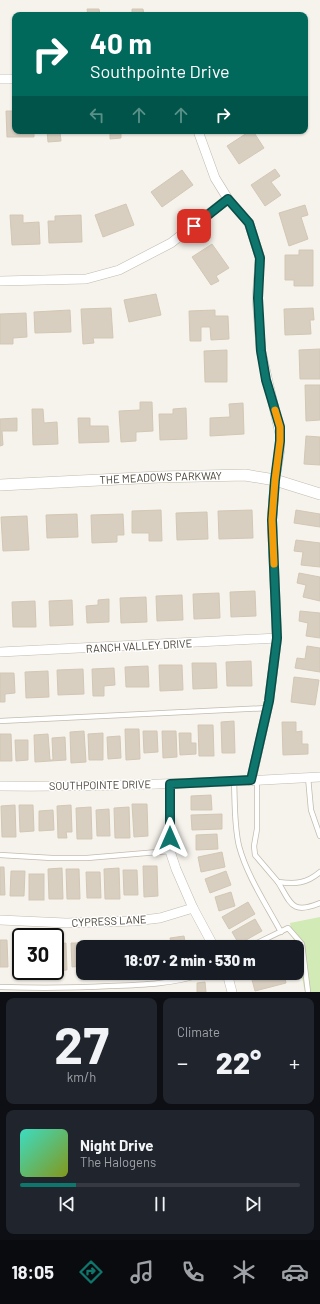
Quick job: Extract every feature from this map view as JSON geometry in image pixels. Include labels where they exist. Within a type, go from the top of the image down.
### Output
[{"type":"street","points":[[0,79],[12,79]]},
{"type":"street","points":[[199,134],[215,178],[228,199],[249,223],[260,258],[258,298],[261,351],[266,380],[280,427],[280,449],[275,480],[272,520],[277,638],[268,708],[254,780]]},
{"type":"street","points":[[0,280],[86,278],[119,270],[171,243],[228,199]]},
{"type":"street","name":"THE MEADOWS PARKWAY","points":[[0,485],[159,477],[245,475],[275,480],[320,494]]},
{"type":"street","name":"RANCH VALLEY DRIVE","points":[[0,652],[277,638]]},
{"type":"street","name":"SOUTHPOINTE DRIVE","points":[[0,786],[170,784],[320,776]]},
{"type":"street","points":[[170,784],[170,851],[193,908],[210,940]]},
{"type":"street","name":"CYPRESS LANE","points":[[0,920],[66,923],[134,922],[160,918],[193,908]]},
{"type":"street","points":[[229,980],[232,992]]},
{"type":"lane","points":[[0,720],[268,708]]},
{"type":"lane","points":[[308,777],[311,810],[320,836]]},
{"type":"lane","points":[[254,780],[257,829],[254,846],[255,855],[278,882],[292,906],[302,908],[320,903]]},
{"type":"lane","points":[[234,781],[236,827],[240,847],[250,873],[281,932]]},
{"type":"lane","points":[[0,854],[52,858],[87,858],[170,851]]},
{"type":"lane","points":[[278,882],[295,884],[314,877],[320,872]]},
{"type":"lane","points":[[264,940],[288,928],[302,944],[308,992]]},
{"type":"lane","points":[[0,987],[60,989],[140,985],[183,980]]},
{"type":"green space","points":[[320,917],[320,992],[305,992],[302,980],[304,980],[304,940],[294,940],[290,923]]},
{"type":"building","points":[[87,9],[99,9],[100,12],[88,12]]},
{"type":"building","points":[[132,9],[143,9],[144,12],[132,12]]},
{"type":"building","points":[[6,111],[12,111],[12,134],[34,134],[34,137],[7,137]]},
{"type":"building","points":[[47,134],[60,134],[61,141],[48,142]]},
{"type":"building","points":[[110,134],[121,134],[121,138],[110,139]]},
{"type":"building","points":[[245,134],[255,134],[264,148],[239,164],[227,146]]},
{"type":"building","points":[[275,169],[280,176],[271,182],[281,195],[265,206],[251,185]]},
{"type":"building","points":[[182,170],[193,185],[162,207],[151,192]]},
{"type":"building","points":[[126,204],[134,225],[103,237],[95,215]]},
{"type":"building","points":[[305,205],[308,215],[301,217],[308,239],[289,246],[279,213]]},
{"type":"building","points":[[10,215],[23,215],[23,223],[39,222],[40,244],[12,245]]},
{"type":"building","points":[[81,215],[82,242],[49,243],[48,221],[55,221],[55,216]]},
{"type":"building","points":[[212,244],[229,268],[216,276],[219,281],[211,285],[192,257]]},
{"type":"building","points":[[299,250],[313,250],[313,286],[294,286],[294,280],[285,280],[285,255],[299,255]]},
{"type":"building","points":[[156,294],[161,315],[129,322],[124,300]]},
{"type":"building","points":[[111,308],[113,338],[93,338],[94,343],[83,344],[81,309]]},
{"type":"building","points":[[313,308],[314,320],[310,320],[311,334],[285,335],[284,309]]},
{"type":"building","points":[[70,310],[71,332],[35,333],[34,312]]},
{"type":"building","points":[[215,310],[215,316],[228,316],[229,339],[211,340],[210,327],[201,327],[201,341],[190,341],[189,311]]},
{"type":"building","points":[[26,313],[27,337],[13,338],[13,344],[0,344],[0,314]]},
{"type":"building","points":[[320,349],[320,379],[300,379],[299,350]]},
{"type":"building","points":[[227,350],[227,382],[205,382],[204,351]]},
{"type":"building","points":[[305,385],[320,385],[320,420],[306,421]]},
{"type":"building","points":[[140,402],[152,402],[153,431],[136,432],[136,441],[121,442],[119,411],[140,410]]},
{"type":"building","points":[[243,403],[244,434],[210,436],[210,418],[230,417],[229,404]]},
{"type":"building","points":[[186,408],[187,439],[160,440],[159,414],[173,414],[173,409]]},
{"type":"building","points":[[32,409],[43,409],[44,423],[57,422],[58,444],[33,445]]},
{"type":"building","points":[[17,418],[17,431],[2,431],[3,445],[0,446],[0,419]]},
{"type":"building","points":[[78,418],[90,418],[90,426],[108,426],[109,442],[79,443]]},
{"type":"building","points":[[306,436],[320,437],[320,465],[304,464]]},
{"type":"building","points":[[161,510],[162,541],[149,541],[149,533],[132,533],[132,511]]},
{"type":"building","points":[[252,510],[253,538],[219,539],[218,511]]},
{"type":"building","points":[[296,510],[320,514],[320,527],[294,523]]},
{"type":"building","points":[[207,512],[208,539],[177,540],[176,513]]},
{"type":"building","points":[[77,514],[78,537],[47,538],[46,515]]},
{"type":"building","points":[[123,514],[124,535],[117,535],[117,542],[92,543],[91,515]]},
{"type":"building","points":[[27,516],[29,550],[3,551],[1,517]]},
{"type":"building","points":[[296,540],[320,543],[320,567],[301,565],[303,552],[294,551]]},
{"type":"building","points":[[299,573],[320,577],[320,601],[303,597],[306,585],[297,583]]},
{"type":"building","points":[[255,591],[256,616],[231,617],[230,592]]},
{"type":"building","points":[[219,593],[220,618],[194,619],[193,594]]},
{"type":"building","points":[[182,595],[183,620],[157,621],[156,596]]},
{"type":"building","points":[[146,597],[147,622],[121,623],[120,598]]},
{"type":"building","points":[[109,599],[109,622],[87,623],[86,606],[98,605],[98,600]]},
{"type":"building","points":[[72,600],[73,625],[50,626],[49,601]]},
{"type":"building","points":[[35,601],[36,627],[13,627],[12,602]]},
{"type":"building","points":[[300,611],[320,613],[320,638],[306,636],[308,623],[299,621]]},
{"type":"building","points":[[307,646],[320,648],[320,672],[295,668],[297,658],[305,659]]},
{"type":"building","points":[[251,661],[252,686],[227,686],[226,662]]},
{"type":"building","points":[[192,663],[216,663],[217,688],[193,689]]},
{"type":"building","points":[[159,665],[182,665],[183,690],[160,691]]},
{"type":"building","points":[[148,666],[149,687],[126,687],[125,667]]},
{"type":"building","points":[[114,668],[115,685],[104,686],[104,696],[93,696],[92,669]]},
{"type":"building","points":[[83,669],[84,694],[58,695],[57,670]]},
{"type":"building","points":[[48,671],[49,697],[26,698],[25,672]]},
{"type":"building","points":[[0,673],[14,673],[15,693],[5,694],[5,702],[0,702]]},
{"type":"building","points":[[294,677],[319,680],[315,705],[291,702]]},
{"type":"building","points":[[234,721],[235,753],[222,753],[221,722]]},
{"type":"building","points":[[282,722],[296,722],[296,732],[302,731],[302,744],[308,744],[308,754],[283,755]]},
{"type":"building","points":[[198,725],[213,725],[214,756],[199,756]]},
{"type":"building","points":[[125,729],[139,729],[140,759],[126,760]]},
{"type":"building","points":[[84,731],[86,762],[71,763],[70,732]]},
{"type":"building","points":[[143,731],[157,731],[158,752],[144,753]]},
{"type":"building","points":[[162,731],[176,731],[177,757],[163,758]]},
{"type":"building","points":[[103,733],[103,760],[89,760],[88,734]]},
{"type":"building","points":[[179,733],[191,733],[191,743],[196,743],[196,754],[180,755]]},
{"type":"building","points":[[0,734],[11,734],[12,761],[0,761]]},
{"type":"building","points":[[48,734],[50,760],[53,760],[52,738],[65,737],[66,760],[35,762],[34,735]]},
{"type":"building","points":[[120,736],[121,758],[108,759],[107,737]]},
{"type":"building","points":[[15,740],[28,740],[28,760],[16,761]]},
{"type":"building","points":[[211,795],[212,810],[191,810],[191,796]]},
{"type":"building","points":[[132,804],[147,804],[148,836],[134,837]]},
{"type":"building","points":[[15,805],[16,837],[2,837],[1,806]]},
{"type":"building","points":[[19,805],[33,805],[34,831],[20,832]]},
{"type":"building","points":[[71,805],[72,832],[66,832],[67,838],[58,838],[57,806]]},
{"type":"building","points":[[91,807],[92,839],[77,839],[76,808]]},
{"type":"building","points":[[129,807],[130,838],[115,838],[114,808]]},
{"type":"building","points":[[109,809],[110,836],[97,836],[96,810]]},
{"type":"building","points":[[53,810],[54,830],[39,831],[39,811]]},
{"type":"building","points":[[222,814],[222,829],[192,830],[191,815]]},
{"type":"building","points":[[217,834],[218,849],[196,850],[196,835]]},
{"type":"building","points":[[222,852],[225,867],[201,872],[198,857]]},
{"type":"building","points":[[143,866],[157,866],[158,896],[144,897]]},
{"type":"building","points":[[0,867],[4,867],[5,895],[0,895]]},
{"type":"building","points":[[62,868],[63,899],[49,899],[48,869]]},
{"type":"building","points":[[119,868],[120,899],[105,899],[104,869]]},
{"type":"building","points":[[66,869],[79,869],[80,899],[67,899]]},
{"type":"building","points":[[123,870],[137,870],[138,895],[124,895]]},
{"type":"building","points":[[11,871],[25,871],[24,896],[10,896]]},
{"type":"building","points":[[226,871],[231,885],[210,893],[205,879]]},
{"type":"building","points":[[86,872],[100,872],[101,898],[87,898]]},
{"type":"building","points":[[29,874],[44,874],[44,900],[29,900]]},
{"type":"building","points":[[231,892],[235,906],[219,911],[215,897]]},
{"type":"building","points":[[248,902],[255,914],[229,929],[222,917]]},
{"type":"building","points":[[255,919],[262,931],[246,940],[237,940],[232,932]]},
{"type":"building","points":[[184,936],[185,940],[170,940],[170,938]]},
{"type":"building","points":[[0,940],[7,940],[8,967],[0,967]]},
{"type":"building","points":[[64,943],[66,943],[67,970],[64,970]]},
{"type":"building","points":[[71,943],[76,943],[76,967],[72,967]]},
{"type":"building","points":[[252,980],[285,980],[286,983],[255,991]]},
{"type":"building","points":[[205,982],[206,992],[197,992],[197,983]]},
{"type":"slow traffic","points":[[274,564],[272,520],[275,480],[280,449],[280,427],[275,410]]},
{"type":"route","points":[[170,838],[170,784],[251,780],[269,701],[277,638],[272,520],[275,480],[280,449],[280,427],[266,380],[261,351],[258,298],[260,258],[249,223],[228,199],[194,226]]}]
